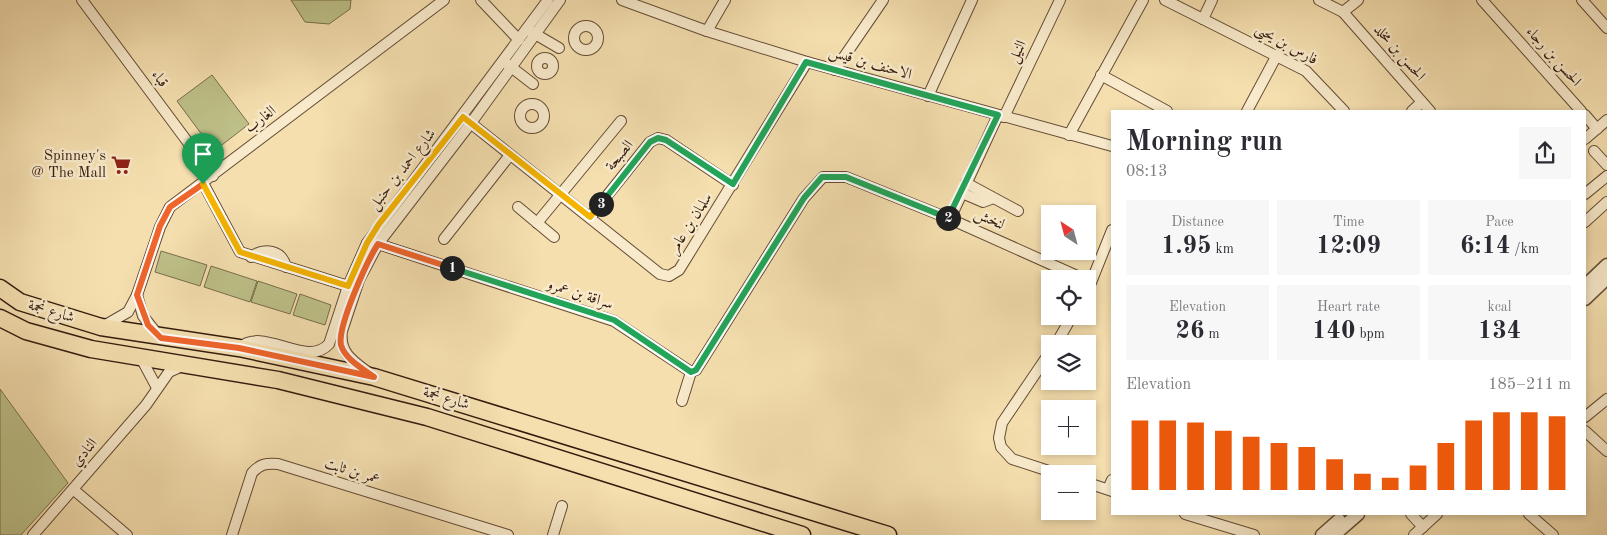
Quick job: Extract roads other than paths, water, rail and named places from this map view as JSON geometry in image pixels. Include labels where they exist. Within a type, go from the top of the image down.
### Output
[{"type":"main road","name":"شارع نجمة","points":[[0,288],[20,302],[101,327],[161,338],[239,348],[374,377],[888,535]]},
{"type":"main road","points":[[0,300],[8,304],[20,302]]},
{"type":"main road","name":"شارع نجمة","points":[[0,318],[36,334],[90,349],[278,380],[427,417],[802,535]]},
{"type":"street","name":"قباء","points":[[82,0],[212,176]]},
{"type":"street","name":"الغارب","points":[[101,327],[128,312],[137,295],[160,226],[170,207],[203,184],[444,0]]},
{"type":"street","points":[[481,0],[519,40]]},
{"type":"street","name":"شارع احمد بن حنبل","points":[[508,65],[519,40],[532,32],[548,0]]},
{"type":"street","name":"شارع احمد بن حنبل","points":[[374,377],[349,358],[341,346],[342,331],[359,280],[378,244],[467,120],[532,32],[560,0]]},
{"type":"street","name":"الاحنف بن قيس","points":[[622,0],[706,31],[806,62],[1111,146]]},
{"type":"street","points":[[706,31],[725,0]]},
{"type":"street","points":[[835,70],[883,0]]},
{"type":"street","points":[[928,96],[972,0]]},
{"type":"street","name":"النيل","points":[[950,219],[1060,0]]},
{"type":"street","points":[[1068,135],[1143,0]]},
{"type":"street","name":"فارس بن يحيى","points":[[1164,0],[1277,55],[1313,76],[1343,110]]},
{"type":"street","points":[[1203,19],[1212,0]]},
{"type":"street","name":"الحسن بن مخلد","points":[[1319,0],[1343,12],[1429,110]]},
{"type":"street","points":[[1343,12],[1358,0]]},
{"type":"street","name":"الحسن بن رجاء","points":[[1482,0],[1580,110]]},
{"type":"street","points":[[1582,0],[1607,28]]},
{"type":"street","points":[[1599,18],[1607,11]]},
{"type":"street","points":[[532,32],[559,48]]},
{"type":"street","points":[[531,104],[533,84],[541,73],[546,74],[552,71],[551,60],[559,48],[574,41]]},
{"type":"street","points":[[1248,110],[1277,55]]},
{"type":"street","name":"سلمان بن عامر","points":[[467,120],[660,274],[669,276],[679,270],[806,62]]},
{"type":"street","points":[[508,65],[533,84]]},
{"type":"street","points":[[1101,75],[1165,110]]},
{"type":"street","points":[[1413,110],[1422,102]]},
{"type":"street","points":[[1586,117],[1597,129]]},
{"type":"street","name":"شارع احمد بن حنبل","points":[[239,348],[254,341],[312,352],[329,344],[348,286],[367,243],[467,120]]},
{"type":"street","points":[[1586,138],[1607,120]]},
{"type":"street","points":[[537,223],[621,121]]},
{"type":"street","name":"الصبحة","points":[[590,217],[650,142],[658,138],[666,140],[733,184]]},
{"type":"street","points":[[1594,151],[1607,165]]},
{"type":"street","points":[[444,239],[510,155]]},
{"type":"street","points":[[1586,193],[1607,176]]},
{"type":"street","name":"لنخش","points":[[691,372],[696,370],[804,198],[822,177],[846,177],[950,219],[1060,270]]},
{"type":"street","points":[[203,184],[236,248],[240,252],[348,286]]},
{"type":"street","points":[[964,188],[983,202],[991,199],[1018,211]]},
{"type":"street","points":[[1586,221],[1607,202]]},
{"type":"street","points":[[518,207],[554,237]]},
{"type":"street","points":[[1094,270],[1111,232]]},
{"type":"street","name":"سراقة بن عمرو","points":[[367,243],[378,244],[614,320],[691,372]]},
{"type":"street","points":[[1586,285],[1607,265]]},
{"type":"street","points":[[1586,298],[1607,278]]},
{"type":"street","points":[[137,295],[143,316],[148,325],[161,338]]},
{"type":"street","points":[[141,358],[157,388]]},
{"type":"street","name":"النادي","points":[[34,535],[146,405],[169,372],[186,364]]},
{"type":"street","points":[[1041,365],[1002,423],[998,438],[1000,447],[1012,459],[1041,468]]},
{"type":"street","points":[[682,401],[691,372]]},
{"type":"street","points":[[1586,416],[1607,399]]},
{"type":"street","points":[[1586,433],[1607,451]]},
{"type":"street","name":"عمر بن ثابت","points":[[232,535],[252,473],[259,466],[268,464],[287,467],[508,535]]},
{"type":"street","points":[[1096,484],[1111,487]]},
{"type":"street","points":[[74,490],[127,535]]},
{"type":"street","points":[[553,535],[562,506]]},
{"type":"street","points":[[1189,515],[1254,535]]},
{"type":"street","points":[[1322,535],[1345,515]]},
{"type":"street","points":[[1334,535],[1357,515]]},
{"type":"street","points":[[1412,515],[1423,527]]},
{"type":"street","points":[[1414,535],[1436,515]]},
{"type":"street","points":[[1529,515],[1553,535]]},
{"type":"place","name":"Spinney's @ The Mall","points":[[121,165]]}]
